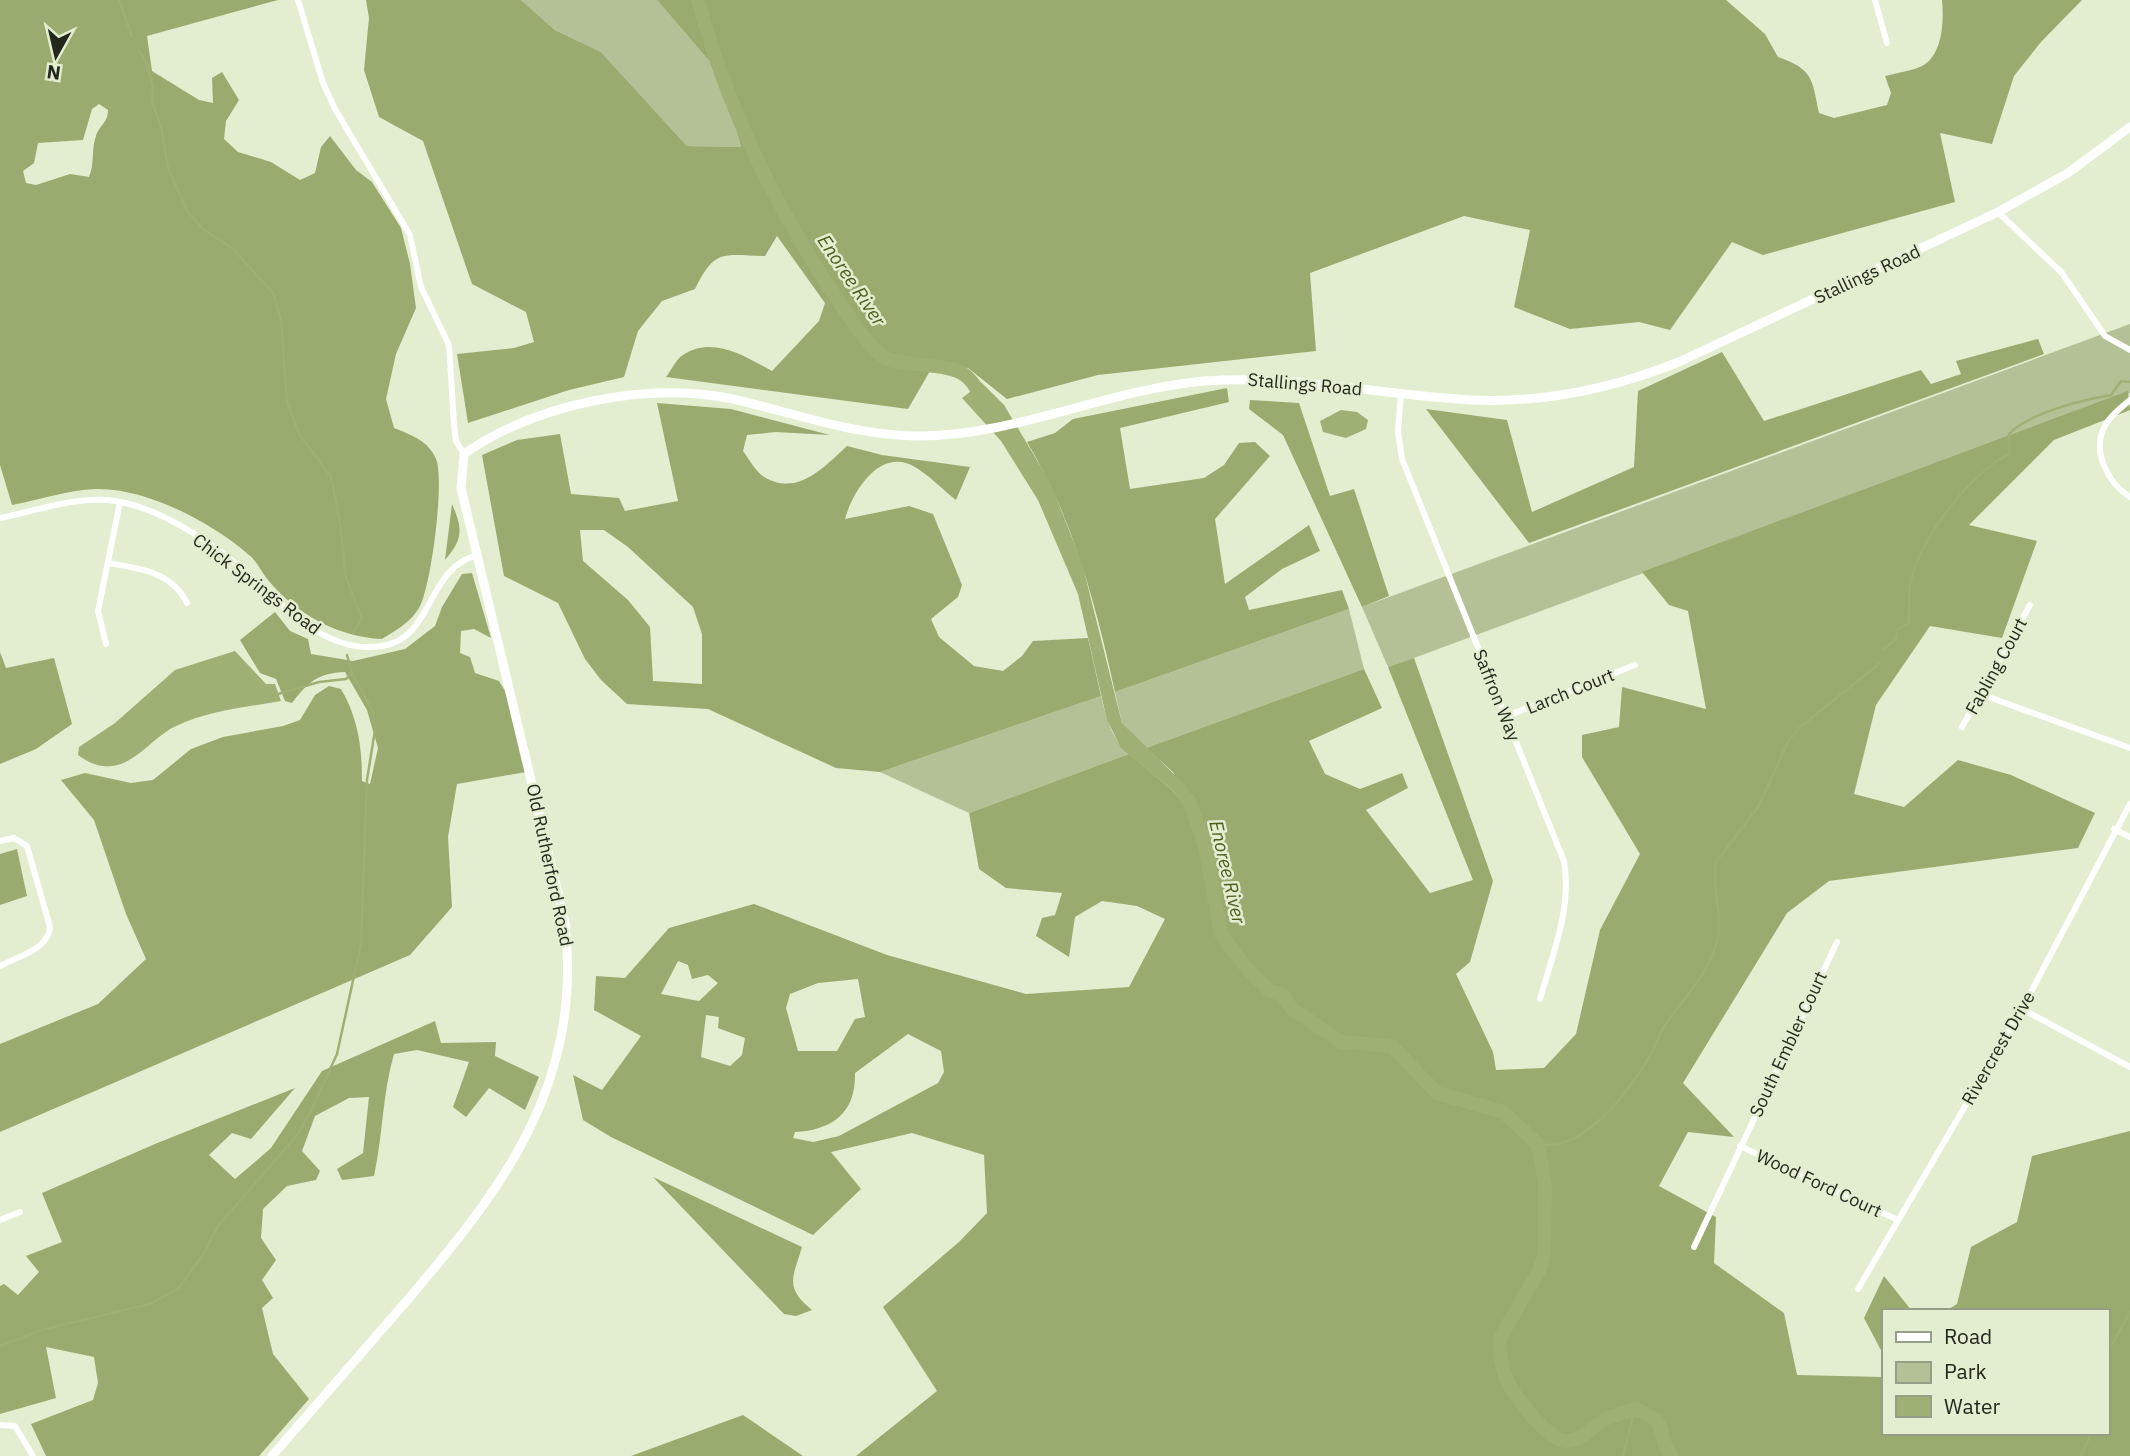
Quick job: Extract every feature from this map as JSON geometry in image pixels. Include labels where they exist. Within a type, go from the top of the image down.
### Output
[{"type":"street","points":[[298,0],[323,83],[335,109],[410,234],[421,287],[449,345],[456,441],[464,454]]},
{"type":"street","points":[[1875,0],[1887,43]]},
{"type":"street","name":"Stallings Road","points":[[464,454],[484,442],[559,411],[613,397],[651,392],[721,397],[822,423],[893,435],[919,436],[972,430],[1164,387],[1235,379],[1290,380],[1474,400],[1530,399],[1584,391],[1636,378],[1681,361],[1998,212],[2068,173],[2130,127]]},
{"type":"street","points":[[1998,212],[2063,273],[2105,336],[2130,350]]},
{"type":"street","name":"Saffron Way","points":[[1401,393],[1398,432],[1402,459],[1564,860],[1568,883],[1565,909],[1540,999]]},
{"type":"street","points":[[2130,400],[2106,424],[2100,446],[2109,478],[2130,497]]},
{"type":"street","name":"Old Rutherford Road","points":[[272,1456],[457,1242],[495,1192],[530,1128],[549,1083],[562,1038],[569,972],[565,922],[459,480],[464,454]]},
{"type":"street","name":"Chick Springs Road","points":[[0,518],[84,501],[120,502],[166,520],[211,546],[313,629],[343,642],[365,647],[388,645],[410,633],[447,572],[461,559],[478,555]]},
{"type":"street","points":[[106,644],[98,611],[120,502]]},
{"type":"street","points":[[108,563],[162,576],[181,591],[187,603]]},
{"type":"street","name":"Fabling Court","points":[[1962,727],[2030,605]]},
{"type":"street","name":"Larch Court","points":[[1505,717],[1635,665]]},
{"type":"street","points":[[1980,694],[2130,748]]},
{"type":"street","name":"Rivercrest Drive","points":[[1858,1289],[2022,1009],[2114,829],[2130,804]]},
{"type":"street","points":[[2114,829],[2130,837]]},
{"type":"street","points":[[0,841],[14,838],[27,846],[50,927],[49,936],[42,945],[0,966]]},
{"type":"street","name":"South Embler Court","points":[[1694,1247],[1837,942]]},
{"type":"street","points":[[2022,1009],[2130,1068]]},
{"type":"street","name":"Wood Ford Court","points":[[1740,1146],[1898,1220]]},
{"type":"street","points":[[0,1220],[20,1212]]},
{"type":"street","points":[[0,1425],[15,1426],[33,1456]]},
{"type":"green space","points":[[521,0],[657,0],[722,76],[741,147],[687,146],[601,52],[555,30]]},
{"type":"green space","points":[[2130,324],[2130,393],[1414,658],[1388,667],[1362,607]]},
{"type":"green space","points":[[1349,609],[1364,669],[1146,748],[1122,723],[1115,692]]},
{"type":"green space","points":[[1101,696],[1114,735],[1129,754],[969,813],[880,772]]},
{"type":"shaded area","points":[[0,0],[278,0],[147,36],[152,71],[199,100],[213,103],[212,78],[222,72],[239,100],[226,121],[224,139],[238,152],[271,162],[300,180],[315,173],[321,147],[330,136],[356,170],[372,182],[401,228],[410,264],[416,308],[396,354],[386,399],[394,428],[418,439],[433,452],[439,488],[428,579],[419,608],[407,622],[382,639],[350,634],[319,622],[291,603],[268,580],[252,557],[217,531],[177,509],[135,494],[95,489],[12,505],[0,465]],"holes":[[[99,104],[108,110],[107,118],[95,141],[89,177],[70,174],[36,185],[26,183],[23,171],[34,163],[38,143],[83,140],[92,109]]]},
{"type":"shaded area","points":[[366,0],[521,0],[555,30],[601,52],[687,146],[741,147],[722,76],[657,0],[1726,0],[1765,34],[1778,57],[1805,71],[1812,84],[1819,113],[1834,118],[1887,105],[1891,93],[1885,76],[1918,68],[1929,61],[1941,36],[1942,0],[2082,0],[2041,42],[2014,76],[1992,144],[1940,133],[1955,202],[1763,255],[1732,242],[1670,330],[1639,322],[1570,329],[1514,307],[1530,230],[1464,216],[1310,273],[1316,351],[1098,375],[1007,399],[968,368],[934,364],[908,409],[666,377],[680,357],[694,349],[706,347],[729,350],[772,371],[819,321],[825,303],[777,236],[765,256],[730,255],[715,260],[708,266],[695,289],[662,301],[638,331],[624,377],[569,390],[468,423],[457,354],[514,348],[534,342],[526,312],[472,284],[423,141],[379,117],[364,70],[369,18]]},
{"type":"shaded area","points":[[2038,339],[2044,354],[1529,543],[1426,409],[1507,420],[1532,512],[1634,467],[1638,391],[1722,352],[1764,421],[1921,370],[1931,384],[1961,374],[1956,361]]},
{"type":"shaded area","points":[[1227,388],[1229,402],[1120,428],[1130,489],[1204,478],[1224,465],[1239,443],[1255,442],[1270,456],[1215,519],[1225,584],[1309,525],[1320,551],[1282,569],[1245,597],[1249,610],[1342,590],[1349,609],[1115,692],[1081,563],[1057,501],[1027,442],[1055,433],[1073,419]]},
{"type":"shaded area","points":[[2128,391],[2130,410],[2054,440],[1969,525],[2037,541],[2002,638],[1930,626],[1876,705],[1854,794],[1904,807],[1958,760],[2011,775],[2095,813],[2078,848],[1829,881],[1787,913],[1683,1083],[1734,1137],[1688,1132],[1659,1186],[1716,1217],[1714,1263],[1784,1313],[1797,1375],[1882,1377],[1882,1435],[2109,1435],[2109,1309],[1949,1309],[1957,1304],[1971,1247],[2017,1222],[2032,1156],[2130,1131],[2130,1456],[856,1456],[937,1391],[883,1307],[959,1242],[987,1213],[984,1155],[912,1133],[831,1152],[861,1189],[813,1235],[611,1137],[583,1120],[573,1075],[602,1090],[641,1036],[594,1010],[596,976],[625,978],[669,928],[754,904],[887,955],[1026,994],[1129,987],[1165,919],[1137,906],[1102,901],[1075,917],[1069,957],[1036,936],[1042,918],[1055,915],[1062,893],[1006,888],[979,869],[969,813],[1129,754],[1173,791],[1193,815],[1173,772],[1146,748],[1364,669],[1382,708],[1309,741],[1325,774],[1360,789],[1402,773],[1408,788],[1366,810],[1430,893],[1473,880],[1388,667],[1414,658],[1493,881],[1470,962],[1456,974],[1493,1052],[1496,1070],[1544,1068],[1576,1034],[1600,930],[1640,854],[1582,757],[1582,735],[1619,727],[1622,687],[1706,709],[1688,611],[1669,605],[1642,572]],"holes":[[[678,961],[688,965],[692,979],[708,975],[718,983],[699,1001],[661,994]],[[858,979],[865,1017],[855,1019],[837,1051],[798,1051],[786,1008],[790,994],[818,983]],[[706,1015],[719,1017],[718,1028],[745,1038],[742,1055],[730,1066],[701,1057]],[[908,1034],[941,1051],[944,1072],[938,1083],[839,1136],[813,1142],[793,1138],[795,1132],[820,1128],[839,1117],[851,1099],[855,1073]]]},
{"type":"shaded area","points":[[1250,400],[1299,403],[1330,496],[1354,489],[1389,596],[1362,607],[1283,435],[1249,409]]},
{"type":"shaded area","points":[[657,403],[731,409],[830,435],[775,432],[747,435],[743,451],[761,475],[776,482],[788,484],[810,477],[847,446],[882,455],[970,467],[956,500],[913,466],[901,462],[889,463],[878,468],[861,486],[845,519],[909,506],[933,514],[962,585],[958,597],[931,619],[939,637],[974,666],[1003,671],[1022,656],[1033,641],[1088,638],[1101,696],[880,772],[836,768],[708,709],[627,704],[601,680],[585,659],[558,603],[504,576],[482,455],[517,440],[560,434],[571,494],[619,498],[625,511],[678,501]],"holes":[[[580,530],[604,530],[628,547],[693,607],[702,634],[702,684],[653,681],[650,627],[628,600],[583,561]]]},
{"type":"shaded area","points":[[452,504],[458,520],[459,534],[455,546],[445,560]]},
{"type":"shaded area","points":[[472,573],[491,638],[474,629],[461,631],[460,653],[470,657],[475,673],[499,681],[508,696],[526,772],[457,784],[448,837],[452,907],[410,955],[0,1132],[0,1044],[98,1004],[146,959],[126,914],[94,820],[61,780],[85,773],[131,783],[153,780],[191,749],[223,737],[283,726],[300,720],[315,695],[329,686],[341,689],[351,711],[360,745],[362,781],[370,784],[378,748],[367,710],[345,672],[328,674],[314,680],[292,703],[285,701],[276,679],[260,673],[240,640],[275,612],[290,631],[308,639],[311,654],[353,661],[405,649],[435,626],[442,607],[462,574]]},
{"type":"shaded area","points":[[0,652],[6,668],[54,658],[72,724],[36,749],[0,764]]},
{"type":"shaded area","points":[[17,849],[27,896],[0,905],[0,854]]},
{"type":"shaded area","points":[[435,1021],[441,1043],[496,1042],[495,1056],[539,1077],[525,1110],[489,1088],[466,1117],[453,1107],[469,1062],[417,1050],[394,1054],[374,1176],[342,1180],[337,1169],[363,1153],[369,1097],[349,1098],[315,1116],[302,1151],[320,1171],[316,1180],[287,1186],[263,1209],[261,1238],[276,1260],[262,1280],[273,1298],[262,1308],[273,1354],[309,1399],[259,1456],[46,1456],[31,1424],[93,1400],[98,1383],[94,1357],[46,1347],[56,1398],[0,1414],[0,1286],[4,1284],[18,1295],[39,1272],[26,1256],[62,1242],[42,1193],[295,1088],[251,1139],[232,1133],[209,1155],[235,1179],[271,1148],[322,1071]]},
{"type":"shaded area","points":[[653,1177],[802,1247],[793,1282],[797,1295],[812,1310],[796,1316],[784,1314]]},
{"type":"shaded area","points":[[1884,1276],[1910,1309],[1882,1309],[1882,1352],[1864,1318]]},
{"type":"shaded area","points":[[743,1415],[803,1456],[631,1456]]},
{"type":"water","points":[[982,383],[1004,405],[1050,482],[1082,563],[1122,723],[1186,786],[1192,797],[1193,816],[1173,791],[1121,748],[1107,720],[1078,594],[1038,500],[1001,441],[962,398]]},
{"type":"water","points":[[1341,410],[1357,412],[1368,420],[1366,429],[1346,438],[1323,432],[1320,421]]},
{"type":"water","points":[[235,651],[266,684],[275,684],[281,701],[227,710],[188,721],[168,730],[121,764],[98,765],[78,755],[79,747],[115,723],[175,670]]},
{"type":"waterway","points":[[119,0],[132,36]]},
{"type":"waterway","name":"Enoree River","points":[[698,0],[723,79],[755,155],[793,229],[858,330],[870,345],[891,360],[958,371],[969,379],[986,401]]},
{"type":"waterway","points":[[139,51],[147,64],[153,87],[152,102],[161,127],[168,168],[187,211],[203,229],[233,249],[274,294],[281,321],[287,401],[299,434],[331,477],[346,577],[362,619],[353,633]]},
{"type":"waterway","points":[[1884,649],[1896,639],[1898,629],[1909,623],[1910,585],[1923,549],[1934,530],[1962,492],[1994,463],[2009,454],[2009,434],[2018,426],[2042,414],[2111,395],[2121,381],[2130,382]]},
{"type":"waterway","points":[[0,1346],[41,1330],[150,1304],[178,1289],[203,1255],[218,1226],[298,1134],[311,1111],[337,1054],[361,944],[367,780],[375,730],[373,712],[352,673],[347,655]]},
{"type":"waterway","points":[[1538,1144],[1555,1144],[1588,1130],[1630,1086],[1650,1056],[1664,1027],[1701,976],[1713,953],[1719,931],[1716,862],[1758,807],[1789,740],[1799,728],[1880,663]]},
{"type":"waterway","points":[[278,694],[319,682],[346,679],[352,673]]},
{"type":"waterway","name":"Enoree River","points":[[1189,800],[1205,846],[1221,934],[1249,971],[1269,990],[1283,995],[1291,1008],[1341,1042],[1392,1046],[1437,1093],[1503,1112],[1538,1144],[1545,1184],[1544,1254],[1540,1269],[1500,1338],[1505,1375],[1522,1403],[1540,1425],[1558,1439],[1566,1441],[1582,1436],[1608,1418],[1635,1409],[1647,1414],[1659,1424],[1672,1456]]},
{"type":"waterway","points":[[2109,1349],[2130,1312]]},
{"type":"waterway","points":[[1623,1456],[1635,1409]]},
{"type":"waterway","points":[[2080,1456],[2091,1435]]}]
